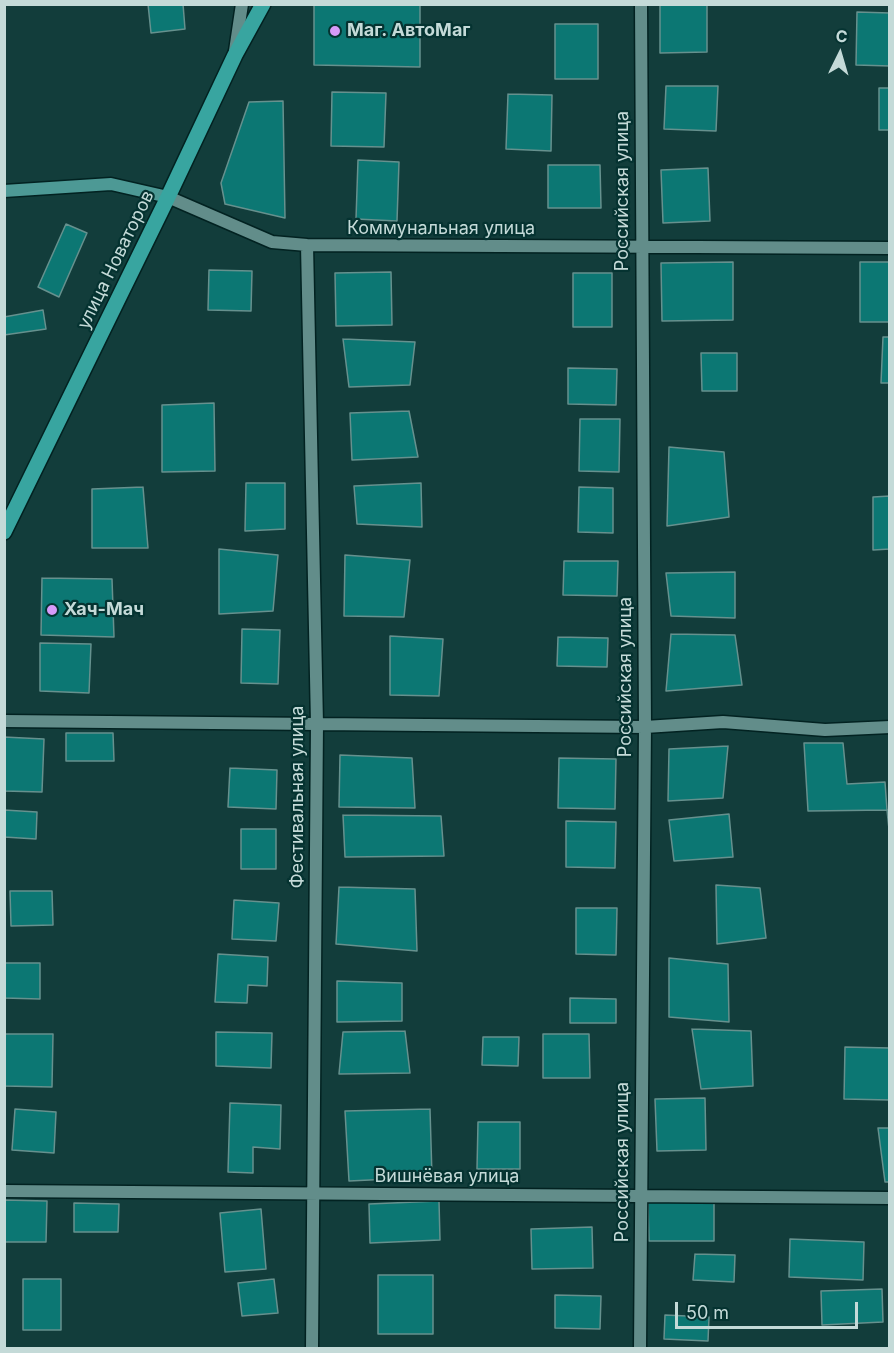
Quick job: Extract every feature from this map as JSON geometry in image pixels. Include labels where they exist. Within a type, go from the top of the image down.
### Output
[{"type":"main road","name":"улица Новаторов","points":[[4,532],[168,197],[235,54],[263,4]]},
{"type":"main road","name":"Коммунальная улица","points":[[4,191],[111,184],[168,197]]},
{"type":"street","points":[[235,54],[242,4]]},
{"type":"street","name":"Российская улица","points":[[640,1348],[645,727],[641,4]]},
{"type":"street","name":"Коммунальная улица","points":[[168,197],[272,242],[307,245],[890,248]]},
{"type":"street","name":"Фестивальная улица","points":[[307,245],[317,724],[312,1348]]},
{"type":"street","points":[[4,721],[645,727],[723,722],[825,730],[890,727]]},
{"type":"street","name":"Вишнёвая улица","points":[[4,1191],[890,1198]]},
{"type":"building","points":[[148,4],[183,4],[185,29],[151,33]]},
{"type":"building","points":[[314,4],[420,4],[420,67],[314,65]]},
{"type":"building","points":[[660,4],[707,4],[707,52],[660,53]]},
{"type":"building","points":[[857,12],[890,13],[890,66],[856,65]]},
{"type":"building","points":[[555,24],[598,24],[598,79],[555,79]]},
{"type":"building","points":[[666,86],[718,86],[716,131],[664,129]]},
{"type":"building","points":[[879,88],[890,88],[890,130],[879,130]]},
{"type":"building","points":[[332,92],[386,93],[384,147],[331,146]]},
{"type":"building","points":[[508,94],[552,95],[551,151],[506,149]]},
{"type":"building","points":[[283,101],[285,218],[225,204],[221,183],[249,102]]},
{"type":"building","points":[[358,160],[399,162],[397,221],[356,219]]},
{"type":"building","points":[[548,165],[600,165],[601,208],[548,208]]},
{"type":"building","points":[[708,168],[710,221],[663,223],[661,170]]},
{"type":"building","points":[[66,224],[87,233],[59,297],[38,287]]},
{"type":"building","points":[[733,262],[733,320],[662,321],[661,263]]},
{"type":"building","points":[[860,262],[890,262],[890,322],[860,322]]},
{"type":"building","points":[[209,270],[252,271],[251,311],[208,310]]},
{"type":"building","points":[[391,272],[392,325],[336,326],[335,273]]},
{"type":"building","points":[[573,273],[612,273],[612,327],[573,327]]},
{"type":"building","points":[[43,310],[46,329],[4,335],[4,317]]},
{"type":"building","points":[[883,337],[890,337],[890,383],[881,383]]},
{"type":"building","points":[[343,339],[415,342],[410,385],[349,387]]},
{"type":"building","points":[[701,353],[737,353],[737,391],[702,391]]},
{"type":"building","points":[[568,368],[617,369],[616,405],[568,404]]},
{"type":"building","points":[[214,403],[215,471],[162,472],[162,405]]},
{"type":"building","points":[[409,411],[418,457],[352,460],[350,413]]},
{"type":"building","points":[[580,419],[620,419],[619,472],[579,471]]},
{"type":"building","points":[[669,447],[724,452],[729,517],[667,526]]},
{"type":"building","points":[[246,483],[285,483],[285,529],[245,531]]},
{"type":"building","points":[[421,483],[422,527],[357,524],[354,486]]},
{"type":"building","points":[[143,487],[148,548],[92,548],[92,489]]},
{"type":"building","points":[[579,487],[613,488],[613,533],[578,532]]},
{"type":"building","points":[[890,496],[890,549],[873,550],[873,497]]},
{"type":"building","points":[[219,549],[278,555],[273,611],[219,614]]},
{"type":"building","points":[[345,555],[410,560],[404,617],[344,616]]},
{"type":"building","points":[[564,561],[618,561],[617,596],[563,595]]},
{"type":"building","points":[[735,572],[735,618],[671,616],[666,573]]},
{"type":"building","points":[[42,578],[112,579],[114,637],[41,635]]},
{"type":"building","points":[[242,629],[280,630],[278,684],[241,683]]},
{"type":"building","points":[[671,634],[735,635],[742,685],[666,691]]},
{"type":"building","points":[[390,636],[443,639],[439,696],[390,695]]},
{"type":"building","points":[[558,637],[608,638],[607,667],[557,666]]},
{"type":"building","points":[[40,643],[91,644],[89,693],[40,691]]},
{"type":"building","points":[[66,733],[113,733],[114,761],[66,761]]},
{"type":"building","points":[[4,737],[44,739],[42,792],[4,791]]},
{"type":"building","points":[[804,743],[843,743],[847,784],[885,782],[887,810],[808,811]]},
{"type":"building","points":[[728,746],[723,798],[668,801],[669,749]]},
{"type":"building","points":[[340,755],[412,758],[415,808],[339,807]]},
{"type":"building","points":[[559,758],[616,759],[615,809],[558,808]]},
{"type":"building","points":[[230,768],[277,770],[276,809],[228,807]]},
{"type":"building","points":[[4,810],[37,812],[36,839],[4,837]]},
{"type":"building","points":[[887,810],[890,810],[890,839]]},
{"type":"building","points":[[729,814],[733,857],[674,861],[669,820]]},
{"type":"building","points":[[343,815],[441,816],[444,856],[345,857]]},
{"type":"building","points":[[566,821],[616,822],[615,868],[566,867]]},
{"type":"building","points":[[241,829],[276,829],[276,869],[241,869]]},
{"type":"building","points":[[716,885],[760,888],[766,938],[717,944]]},
{"type":"building","points":[[339,887],[415,889],[417,951],[336,944]]},
{"type":"building","points":[[10,891],[52,891],[53,925],[11,926]]},
{"type":"building","points":[[234,900],[279,903],[276,941],[232,939]]},
{"type":"building","points":[[576,908],[617,908],[616,955],[576,954]]},
{"type":"building","points":[[218,954],[268,957],[267,986],[248,985],[247,1003],[215,1002]]},
{"type":"building","points":[[669,958],[728,964],[729,1022],[669,1017]]},
{"type":"building","points":[[4,963],[40,963],[40,999],[4,998]]},
{"type":"building","points":[[337,981],[402,983],[402,1021],[337,1022]]},
{"type":"building","points":[[570,998],[616,999],[616,1023],[570,1023]]},
{"type":"building","points":[[692,1029],[751,1031],[753,1086],[701,1089]]},
{"type":"building","points":[[405,1031],[410,1073],[339,1074],[343,1032]]},
{"type":"building","points":[[216,1032],[272,1033],[271,1068],[216,1066]]},
{"type":"building","points":[[4,1034],[53,1034],[52,1087],[4,1086]]},
{"type":"building","points":[[543,1034],[589,1034],[590,1078],[543,1078]]},
{"type":"building","points":[[483,1037],[519,1037],[518,1066],[482,1065]]},
{"type":"building","points":[[845,1047],[890,1048],[890,1100],[844,1099]]},
{"type":"building","points":[[705,1098],[706,1150],[657,1151],[655,1099]]},
{"type":"building","points":[[230,1103],[281,1105],[280,1149],[253,1147],[253,1173],[228,1172]]},
{"type":"building","points":[[15,1109],[56,1112],[54,1153],[12,1150]]},
{"type":"building","points":[[430,1109],[432,1177],[349,1181],[345,1111]]},
{"type":"building","points":[[478,1122],[520,1122],[520,1169],[477,1169]]},
{"type":"building","points":[[878,1128],[890,1128],[890,1182],[885,1182]]},
{"type":"building","points":[[4,1200],[47,1201],[46,1242],[4,1242]]},
{"type":"building","points":[[439,1201],[440,1240],[370,1243],[369,1204]]},
{"type":"building","points":[[648,1202],[714,1202],[714,1241],[649,1241]]},
{"type":"building","points":[[74,1203],[119,1204],[118,1232],[74,1232]]},
{"type":"building","points":[[261,1209],[266,1269],[225,1272],[220,1213]]},
{"type":"building","points":[[592,1227],[593,1268],[532,1269],[531,1229]]},
{"type":"building","points":[[790,1239],[864,1242],[863,1280],[789,1277]]},
{"type":"building","points":[[695,1254],[735,1255],[734,1282],[693,1280]]},
{"type":"building","points":[[378,1275],[433,1275],[433,1334],[378,1334]]},
{"type":"building","points":[[23,1279],[61,1279],[61,1330],[23,1330]]},
{"type":"building","points":[[274,1279],[278,1313],[242,1316],[238,1283]]},
{"type":"building","points":[[882,1289],[883,1322],[822,1325],[821,1291]]},
{"type":"building","points":[[555,1295],[601,1296],[600,1329],[555,1328]]},
{"type":"building","points":[[665,1315],[709,1317],[708,1341],[664,1339]]},
{"type":"place","name":"Маг. АвтоМаг","points":[[335,31]]},
{"type":"place","name":"Хач-Мач","points":[[52,610]]}]
